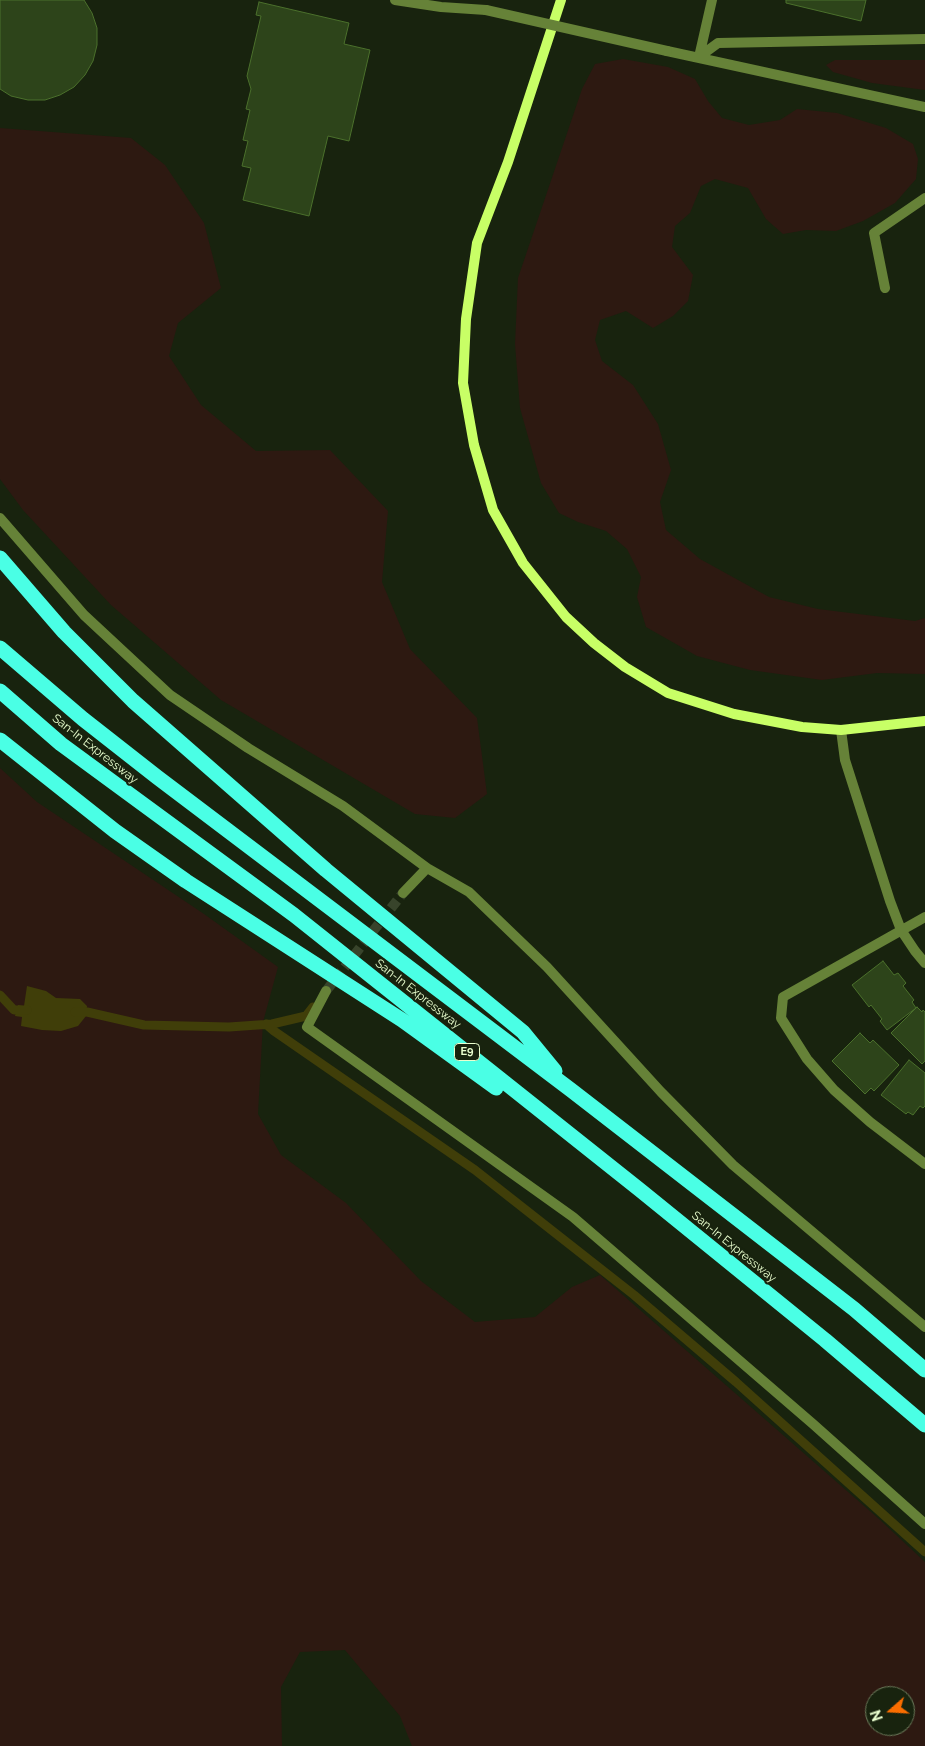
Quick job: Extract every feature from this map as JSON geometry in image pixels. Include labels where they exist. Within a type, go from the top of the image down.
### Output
[{"type":"highway","points":[[0,558],[64,632],[133,701],[326,870],[523,1032],[570,1090]]},
{"type":"highway","name":"San-In Expressway","points":[[0,648],[83,719],[157,777],[570,1090],[854,1309],[925,1370]]},
{"type":"highway","name":"San-In Expressway","points":[[0,691],[61,744],[294,915],[640,1190],[825,1340],[925,1425]]},
{"type":"highway","points":[[0,740],[114,831],[186,881],[402,1020],[640,1190]]},
{"type":"street","points":[[395,0],[441,7],[486,10],[925,107]]},
{"type":"street","points":[[561,0],[508,162],[477,243],[466,319],[463,383],[474,445],[493,510],[523,563],[566,617],[594,644],[625,667],[668,693],[734,714],[802,727],[842,730],[925,721]]},
{"type":"street","points":[[699,57],[712,0]]},
{"type":"street","points":[[699,57],[718,43],[925,39]]},
{"type":"street","points":[[885,288],[874,233],[925,198]]},
{"type":"street","points":[[0,518],[84,615],[170,694],[248,748],[344,806],[427,868],[469,892],[547,967],[661,1092],[733,1165],[925,1327]]},
{"type":"street","points":[[842,730],[845,760],[890,901],[901,930],[925,963]]},
{"type":"street","points":[[403,893],[427,868]]},
{"type":"street","points":[[925,917],[783,997],[781,1018],[807,1059],[834,1090],[870,1122],[925,1164]]},
{"type":"street","points":[[326,991],[308,1027],[573,1217],[813,1424],[925,1524]]},
{"type":"shaded area","points":[[623,59],[668,67],[695,79],[708,101],[722,118],[749,125],[780,120],[797,109],[837,113],[886,128],[913,144],[918,159],[916,179],[895,203],[863,221],[836,231],[806,230],[783,234],[766,219],[748,188],[715,179],[701,186],[690,213],[675,226],[672,247],[693,275],[688,301],[673,316],[653,328],[626,311],[600,320],[595,340],[602,361],[633,385],[658,424],[671,470],[660,502],[666,530],[700,559],[769,597],[818,609],[915,621],[925,618],[925,674],[877,673],[822,680],[750,670],[697,656],[646,627],[637,597],[641,577],[627,549],[606,531],[578,522],[559,513],[541,483],[520,408],[515,344],[518,278],[582,89],[595,64]]},
{"type":"shaded area","points":[[835,60],[925,60],[925,90],[872,83],[833,72],[826,65]]},
{"type":"shaded area","points":[[0,128],[131,138],[165,165],[204,223],[221,288],[178,323],[169,356],[201,405],[256,451],[330,450],[388,511],[382,582],[410,649],[477,718],[487,794],[455,818],[415,814],[221,700],[111,605],[23,510],[0,479]]},
{"type":"shaded area","points":[[0,768],[37,802],[204,914],[278,967],[263,1022],[258,1114],[281,1155],[346,1203],[421,1281],[475,1322],[535,1317],[572,1287],[600,1275],[879,1519],[925,1562],[925,1746],[412,1746],[400,1716],[345,1650],[300,1652],[281,1687],[282,1746],[0,1746]]},
{"type":"shaded area","points":[[27,986],[46,991],[56,998],[80,999],[87,1006],[86,1016],[78,1026],[61,1031],[21,1026],[22,1017],[15,1016],[18,1005],[24,1006]]},
{"type":"building","points":[[0,0],[84,0],[92,13],[97,28],[97,45],[93,61],[85,75],[74,87],[60,95],[45,100],[28,100],[11,96],[0,89]]},
{"type":"building","points":[[786,0],[866,0],[861,21],[786,3]]},
{"type":"building","points":[[259,2],[349,23],[344,44],[370,50],[349,141],[328,136],[309,216],[243,200],[251,168],[242,166],[248,141],[243,140],[250,110],[246,109],[251,89],[247,76],[261,16],[256,15]]},
{"type":"building","points":[[883,961],[894,975],[898,973],[906,983],[903,986],[914,1000],[912,1002],[916,1008],[887,1030],[880,1021],[882,1019],[871,1005],[869,1007],[852,985]]},
{"type":"building","points":[[917,1007],[922,1012],[923,1010],[925,1012],[925,1061],[922,1064],[891,1033]]},
{"type":"building","points":[[860,1033],[870,1043],[873,1040],[899,1065],[874,1091],[871,1088],[865,1094],[832,1061]]},
{"type":"building","points":[[909,1060],[925,1073],[925,1106],[923,1108],[920,1106],[913,1115],[908,1112],[906,1114],[881,1095]]},
{"type":"waterway","points":[[0,995],[14,1010],[27,1010]]},
{"type":"waterway","points":[[75,1012],[87,1012],[144,1025],[229,1027],[272,1024],[306,1016],[313,1007]]},
{"type":"waterway","points":[[266,1024],[475,1170],[634,1295],[736,1382],[925,1552]]},
{"type":"tunnel","points":[[326,991],[403,893]]}]
